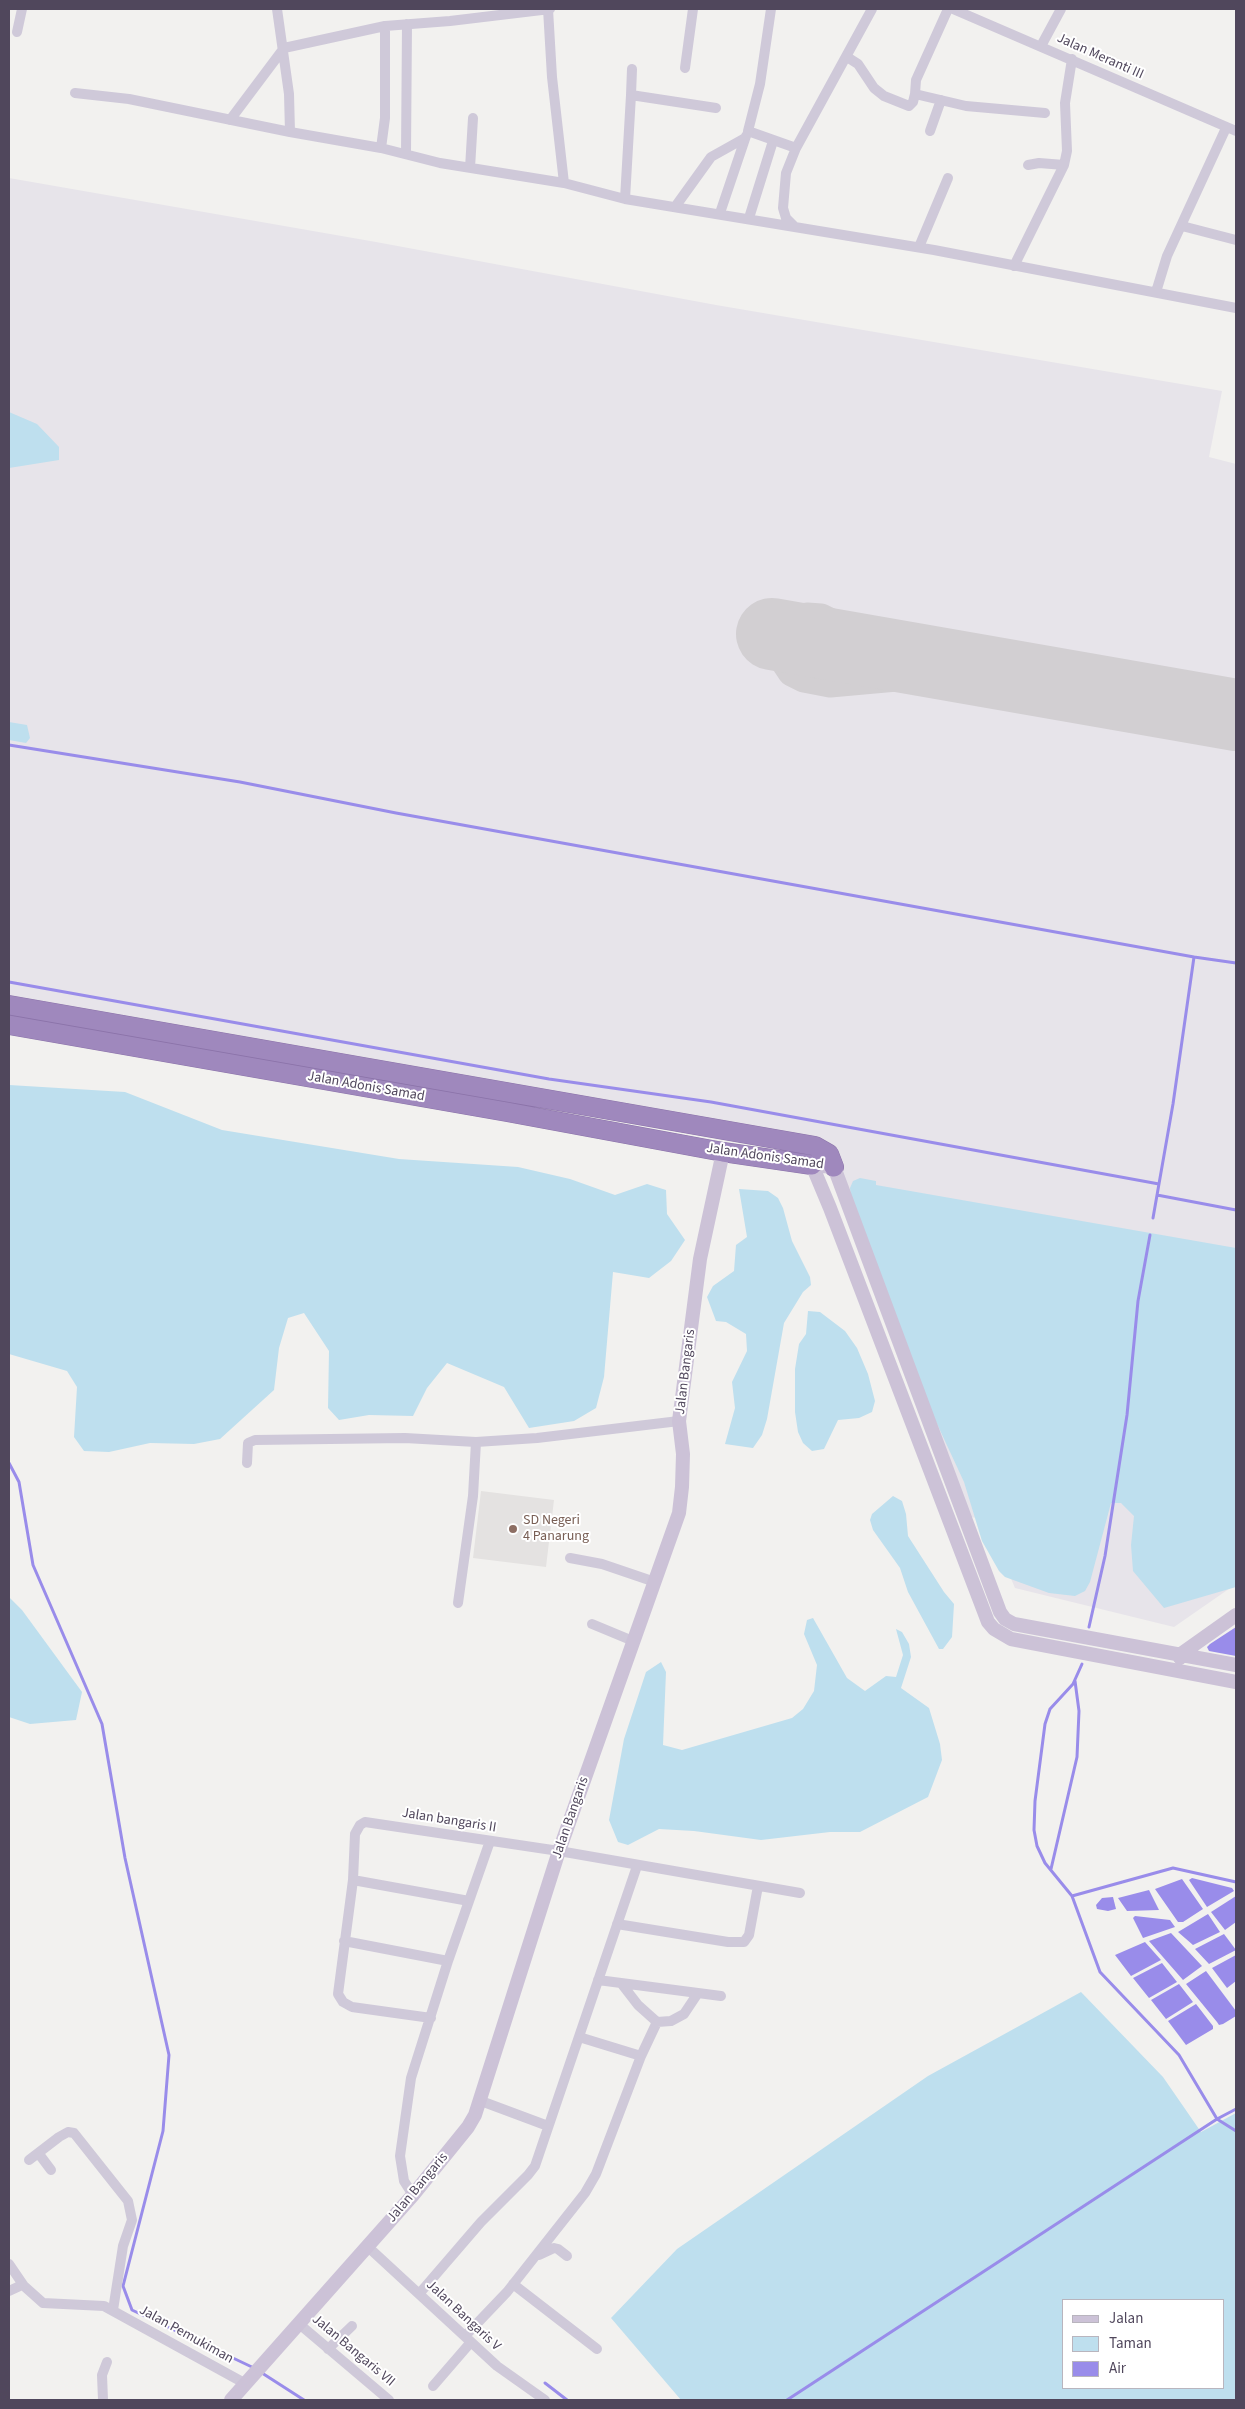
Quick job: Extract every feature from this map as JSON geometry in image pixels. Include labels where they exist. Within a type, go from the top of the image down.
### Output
[{"type":"highway","name":"Jalan Adonis Samad","points":[[9,1005],[815,1146],[829,1154],[834,1167]]},
{"type":"highway","name":"Jalan Adonis Samad","points":[[9,1025],[723,1152],[812,1165]]},
{"type":"highway","points":[[506,1112],[510,1093]]},
{"type":"main road","name":"Jalan Bangaris","points":[[231,2400],[413,2195],[468,2127],[481,2101],[559,1851],[676,1523],[681,1504],[683,1454],[679,1420],[700,1258],[723,1152]]},
{"type":"main road","name":"Jalan Adonis Samad","points":[[812,1165],[834,1167]]},
{"type":"main road","points":[[812,1165],[988,1622],[994,1629],[1011,1639],[1236,1682]]},
{"type":"main road","points":[[834,1167],[1000,1612],[1014,1624],[1236,1665]]},
{"type":"main road","points":[[1177,1671],[1181,1654],[1236,1615]]},
{"type":"street","points":[[17,32],[22,9]]},
{"type":"street","points":[[277,9],[289,94],[290,132]]},
{"type":"street","points":[[230,120],[284,48],[385,26],[549,9],[552,77],[564,183]]},
{"type":"street","points":[[685,68],[693,9]]},
{"type":"street","points":[[720,213],[760,84],[771,9]]},
{"type":"street","points":[[795,227],[786,218],[782,208],[786,173],[796,148],[872,9]]},
{"type":"street","points":[[847,57],[858,64],[874,88],[884,96],[910,106],[915,94],[916,80],[948,9]]},
{"type":"street","name":"Jalan Meranti III","points":[[952,9],[1231,129]]},
{"type":"street","points":[[1041,46],[1061,9]]},
{"type":"street","points":[[406,154],[407,24]]},
{"type":"street","points":[[381,148],[385,118],[385,26]]},
{"type":"street","points":[[1014,266],[1064,164],[1067,151],[1065,103],[1072,59]]},
{"type":"street","points":[[624,199],[632,68]]},
{"type":"street","points":[[74,94],[129,99],[290,132],[381,148],[470,168],[564,183],[624,199],[720,213],[919,247],[1236,308]]},
{"type":"street","points":[[915,94],[966,106],[1045,113]]},
{"type":"street","points":[[631,95],[716,108]]},
{"type":"street","points":[[930,131],[942,100]]},
{"type":"street","points":[[470,168],[473,118]]},
{"type":"street","points":[[1156,292],[1167,256],[1231,129]]},
{"type":"street","points":[[675,207],[711,157],[746,134],[796,148]]},
{"type":"street","points":[[749,218],[774,141]]},
{"type":"street","points":[[1028,165],[1039,163],[1064,164]]},
{"type":"street","points":[[919,247],[948,178]]},
{"type":"street","points":[[1182,226],[1236,240]]},
{"type":"street","points":[[247,1463],[248,1443],[255,1440],[405,1438],[476,1442],[537,1438],[679,1420]]},
{"type":"street","points":[[458,1604],[473,1496],[476,1442]]},
{"type":"street","points":[[570,1558],[602,1564],[655,1582]]},
{"type":"street","points":[[592,1624],[633,1641]]},
{"type":"street","name":"Jalan bangaris II","points":[[431,2018],[352,2008],[343,2002],[338,1994],[353,1880],[355,1834],[360,1825],[365,1822],[559,1851],[800,1893]]},
{"type":"street","points":[[413,2195],[404,2181],[400,2166],[402,2132],[411,2078],[448,1961],[490,1842]]},
{"type":"street","points":[[418,2294],[481,2222],[528,2176],[538,2158],[637,1866]]},
{"type":"street","points":[[353,1880],[469,1901]]},
{"type":"street","points":[[617,1924],[728,1942],[744,1942],[749,1935],[758,1886]]},
{"type":"street","points":[[344,1941],[448,1961]]},
{"type":"street","points":[[598,1980],[721,1996]]},
{"type":"street","points":[[621,1983],[638,2005],[657,2022],[671,2021],[684,2014],[698,1993]]},
{"type":"street","points":[[433,2386],[468,2339],[592,2184],[640,2056],[657,2022]]},
{"type":"street","points":[[579,2037],[640,2056]]},
{"type":"street","points":[[481,2101],[548,2126]]},
{"type":"street","points":[[29,2160],[59,2137],[68,2132],[74,2133],[128,2201],[132,2220],[123,2246],[113,2310]]},
{"type":"street","points":[[39,2154],[51,2170]]},
{"type":"street","name":"Jalan Bangaris V","points":[[367,2246],[497,2366],[545,2400]]},
{"type":"street","points":[[535,2257],[554,2248],[558,2248],[566,2256]]},
{"type":"street","name":"Jalan Pemukiman","points":[[9,2264],[22,2284],[37,2300],[48,2305],[99,2305],[253,2375]]},
{"type":"street","points":[[9,2291],[22,2284]]},
{"type":"street","points":[[513,2284],[597,2349]]},
{"type":"street","name":"Jalan Bangaris VII","points":[[298,2323],[389,2400]]},
{"type":"street","points":[[328,2349],[352,2326]]},
{"type":"street","points":[[103,2400],[102,2375],[107,2362]]},
{"type":"shaded area","points":[[9,178],[376,242],[716,305],[1222,391],[1209,457],[1236,464],[1236,1584],[1174,1627],[1015,1588],[986,1520],[971,1517],[825,1142],[9,998]]},
{"type":"shaded area","name":"SD Negeri 4 Panarung","points":[[481,1491],[554,1500],[546,1567],[473,1558]]},
{"type":"green space","points":[[9,412],[37,424],[59,447],[59,460],[9,468]]},
{"type":"green space","points":[[9,722],[27,725],[30,738],[26,743],[9,740]]},
{"type":"green space","points":[[9,1085],[125,1092],[222,1130],[399,1159],[518,1167],[570,1179],[615,1195],[647,1184],[666,1190],[667,1214],[685,1240],[671,1261],[649,1278],[613,1272],[604,1377],[596,1408],[574,1421],[529,1428],[504,1387],[447,1363],[427,1388],[413,1416],[369,1415],[339,1420],[328,1408],[329,1351],[304,1313],[288,1318],[279,1348],[274,1390],[220,1439],[194,1444],[150,1443],[109,1452],[84,1451],[74,1437],[77,1387],[67,1371],[9,1354]]},
{"type":"green space","points":[[860,1178],[876,1181],[876,1185],[1236,1248],[1236,1587],[1164,1608],[1133,1571],[1131,1545],[1134,1516],[1121,1503],[1111,1503],[1090,1582],[1085,1591],[1075,1596],[1049,1593],[1005,1577],[999,1571],[982,1541],[964,1482],[932,1413],[851,1198],[850,1188],[853,1181]]},
{"type":"green space","points":[[739,1189],[768,1191],[778,1198],[783,1208],[792,1241],[810,1277],[811,1285],[803,1292],[784,1323],[767,1419],[762,1435],[753,1448],[725,1444],[735,1408],[732,1382],[747,1351],[746,1334],[726,1322],[716,1321],[707,1297],[713,1286],[734,1271],[736,1245],[747,1237]]},
{"type":"green space","points":[[808,1311],[820,1312],[845,1331],[857,1348],[868,1374],[875,1401],[872,1412],[859,1418],[838,1420],[824,1449],[812,1451],[803,1443],[798,1432],[795,1412],[795,1369],[799,1344],[806,1334]]},
{"type":"green space","points":[[893,1496],[902,1501],[906,1514],[908,1536],[944,1592],[954,1604],[952,1637],[943,1649],[939,1649],[908,1592],[900,1568],[873,1530],[870,1520],[872,1514]]},
{"type":"green space","points":[[9,1597],[22,1610],[82,1692],[76,1720],[30,1724],[9,1717]]},
{"type":"green space","points":[[813,1618],[847,1678],[865,1691],[886,1676],[896,1677],[903,1655],[896,1629],[902,1632],[909,1644],[911,1657],[901,1688],[929,1708],[940,1744],[942,1760],[928,1797],[860,1832],[830,1832],[761,1840],[694,1831],[659,1829],[628,1845],[618,1842],[609,1820],[624,1739],[646,1672],[661,1662],[666,1672],[663,1745],[682,1750],[792,1718],[803,1709],[814,1691],[817,1665],[804,1634],[807,1620]]},
{"type":"green space","points":[[1081,1992],[1163,2077],[1201,2132],[1236,2113],[1236,2400],[681,2400],[611,2318],[677,2249],[928,2076]]},
{"type":"water","points":[[1236,1627],[1236,1656],[1209,1651],[1207,1647],[1210,1644]]},
{"type":"water","points":[[1192,1878],[1232,1888],[1234,1891],[1207,1907],[1189,1880]]},
{"type":"water","points":[[1182,1879],[1203,1909],[1183,1922],[1178,1922],[1155,1889]]},
{"type":"water","points":[[1149,1890],[1159,1910],[1127,1911],[1118,1898]]},
{"type":"water","points":[[1236,1896],[1236,1922],[1225,1930],[1211,1912]]},
{"type":"water","points":[[1113,1897],[1116,1909],[1108,1911],[1097,1909],[1096,1905],[1102,1898]]},
{"type":"water","points":[[1208,1914],[1220,1932],[1193,1945],[1178,1932]]},
{"type":"water","points":[[1135,1916],[1170,1920],[1175,1927],[1143,1938],[1133,1918]]},
{"type":"water","points":[[1171,1933],[1202,1966],[1183,1980],[1149,1941]]},
{"type":"water","points":[[1224,1934],[1236,1950],[1209,1964],[1195,1949]]},
{"type":"water","points":[[1145,1942],[1161,1960],[1131,1976],[1115,1955]]},
{"type":"water","points":[[1236,1955],[1236,1981],[1227,1988],[1212,1968]]},
{"type":"water","points":[[1162,1963],[1177,1982],[1149,1998],[1133,1978]]},
{"type":"water","points":[[1206,1971],[1236,2011],[1236,2016],[1223,2024],[1219,2025],[1186,1984]]},
{"type":"water","points":[[1179,1984],[1193,2002],[1166,2019],[1151,2000]]},
{"type":"water","points":[[1196,2004],[1213,2026],[1213,2029],[1186,2045],[1168,2021]]},
{"type":"waterway","points":[[9,745],[240,782],[396,813],[1194,957],[1173,1104],[1153,1218]]},
{"type":"waterway","points":[[1194,957],[1236,963]]},
{"type":"waterway","points":[[9,982],[549,1079],[711,1102],[1159,1184]]},
{"type":"waterway","points":[[1157,1195],[1236,1210]]},
{"type":"waterway","points":[[1089,1627],[1105,1556],[1127,1415],[1138,1301],[1150,1235]]},
{"type":"waterway","points":[[9,1463],[19,1482],[33,1565],[102,1724],[125,1858],[169,2055],[163,2131],[123,2286],[132,2310],[254,2368]]},
{"type":"waterway","points":[[1082,1664],[1073,1684],[1050,1709],[1045,1724],[1035,1801],[1034,1830],[1037,1846],[1045,1863],[1072,1896],[1100,1972],[1179,2055],[1217,2119],[1236,2131]]},
{"type":"waterway","points":[[1051,1869],[1077,1757],[1079,1711],[1075,1681]]},
{"type":"waterway","points":[[1072,1896],[1173,1868],[1236,1882]]},
{"type":"waterway","points":[[787,2400],[1217,2119],[1236,2109]]},
{"type":"waterway","points":[[262,2373],[304,2400]]},
{"type":"waterway","points":[[545,2383],[567,2400]]},
{"type":"taxiway","points":[[841,646],[836,632],[829,622],[821,618],[807,617],[792,621],[782,632],[780,643],[782,657],[792,672],[804,678],[830,683],[974,670]]},
{"type":"runway","points":[[772,634],[1236,715]]},
{"type":"place","name":"SD Negeri 4 Panarung","points":[[513,1529]]}]
